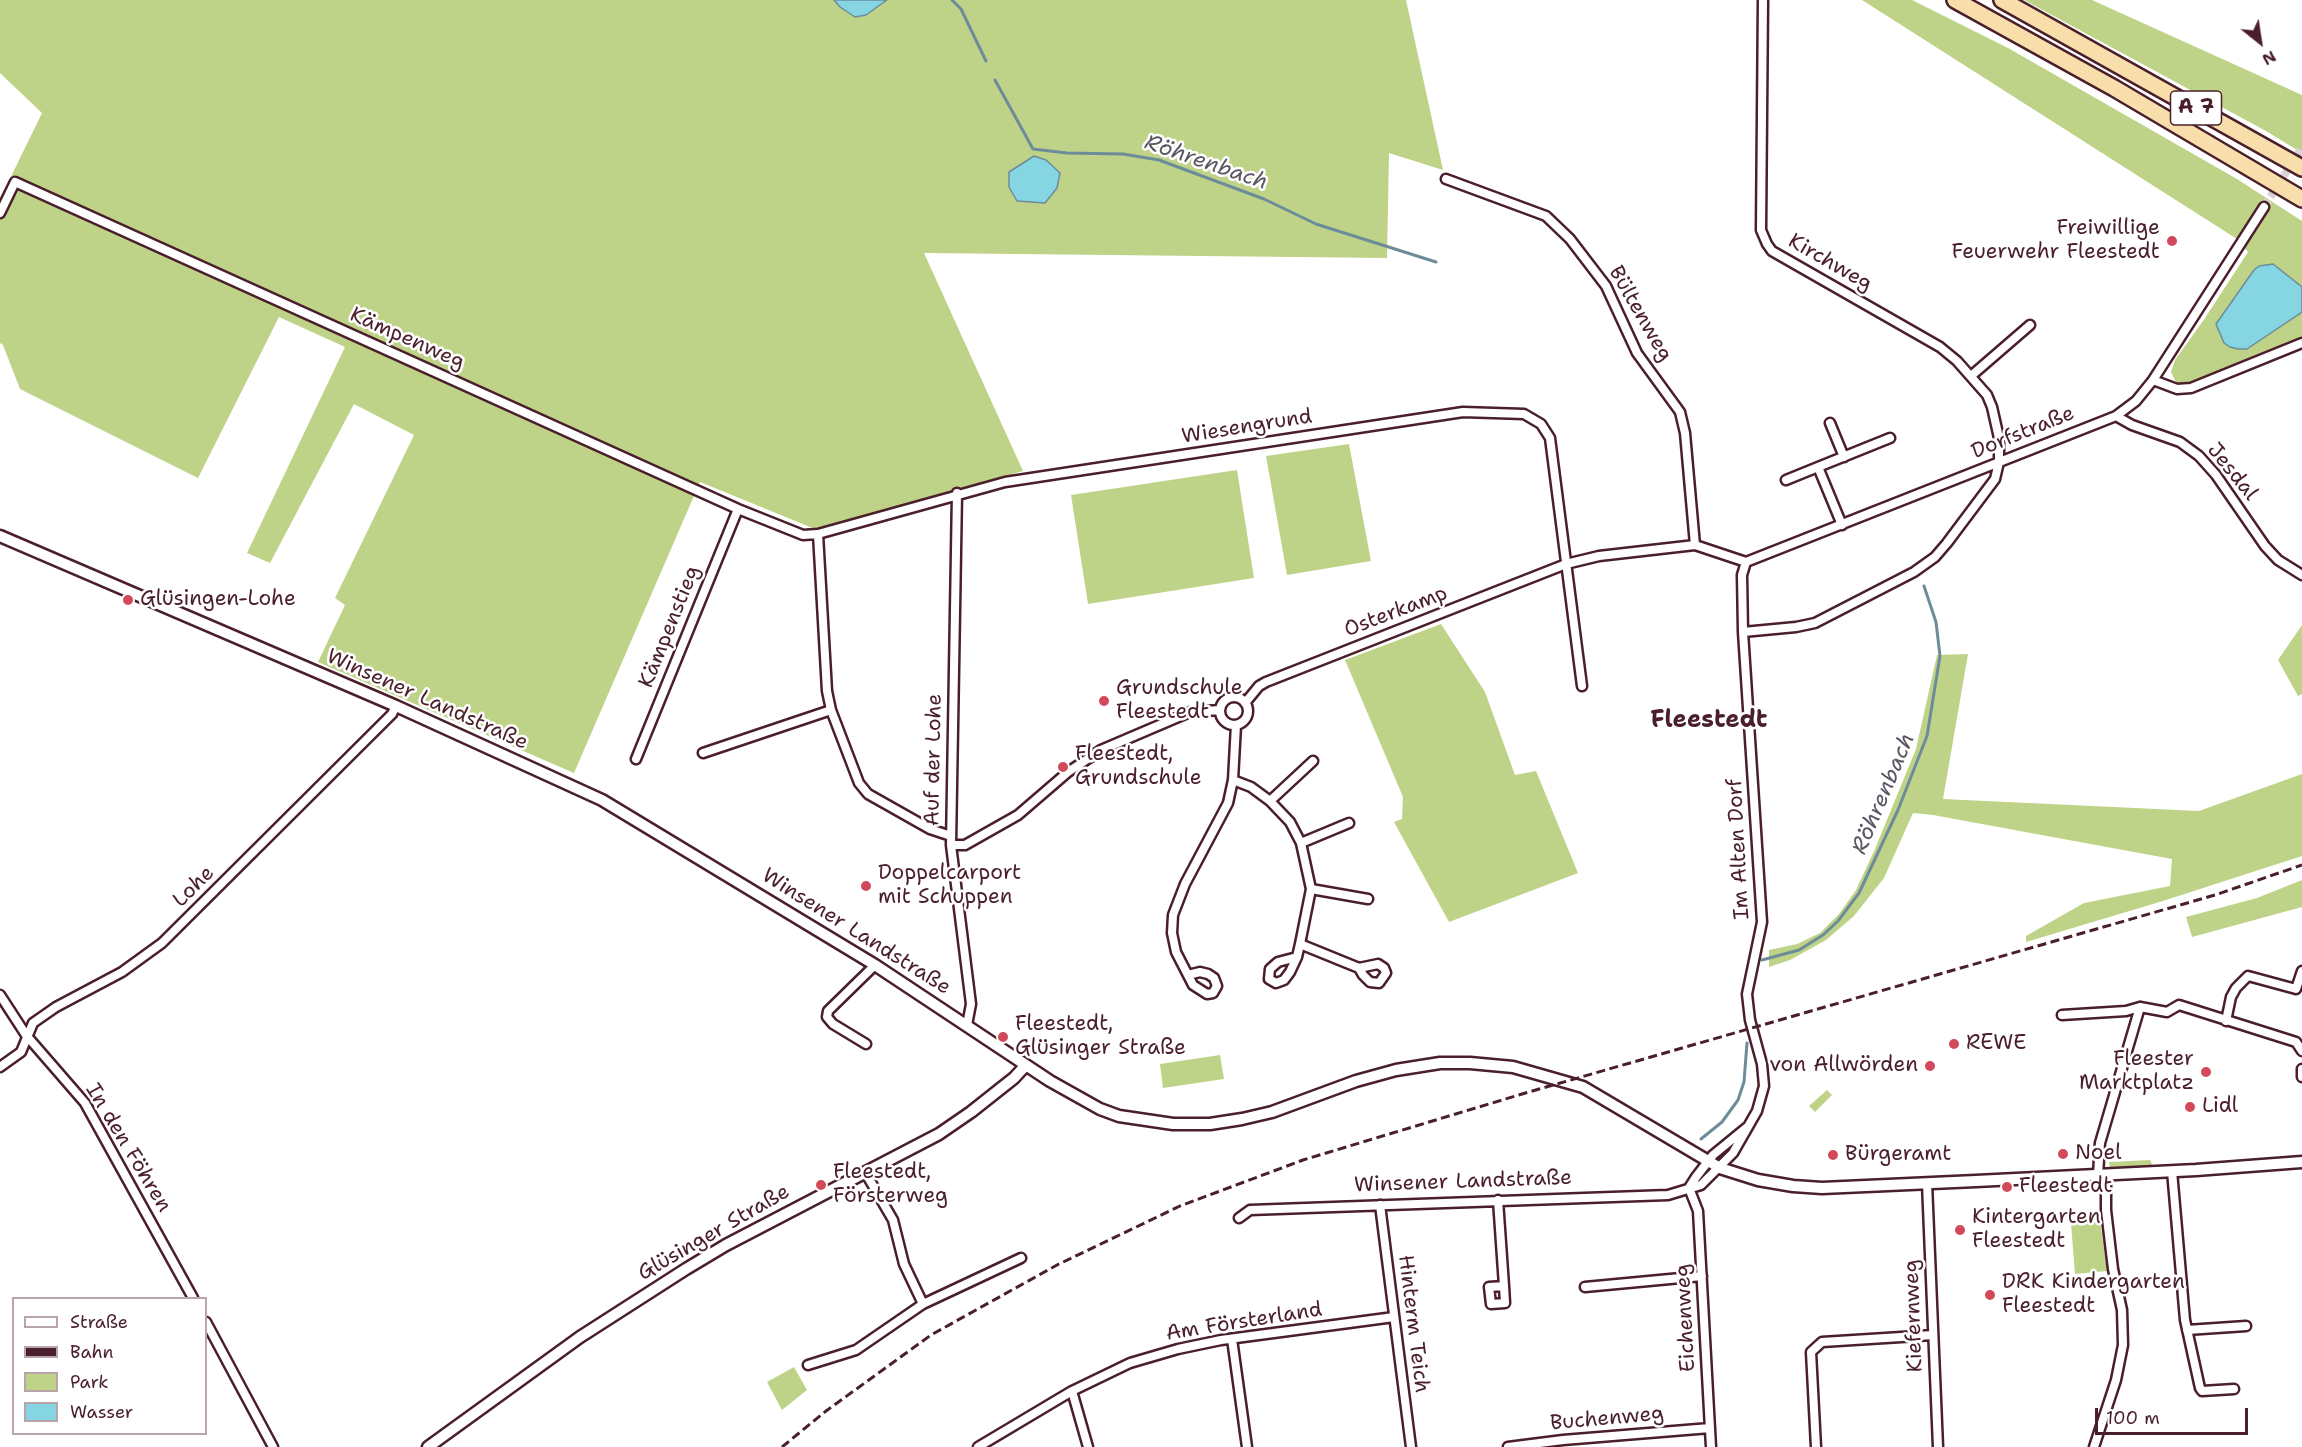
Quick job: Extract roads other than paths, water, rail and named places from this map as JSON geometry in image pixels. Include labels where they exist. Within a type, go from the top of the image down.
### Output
[{"type":"highway","name":"A 7","points":[[1955,0],[2114,88],[2302,199]]},
{"type":"highway","name":"A 7","points":[[2002,0],[2302,168]]},
{"type":"street","name":"Kirchweg","points":[[1763,0],[1761,230],[1767,244],[1772,251],[1940,347],[1957,361],[1987,396],[1992,407],[1999,438],[2000,462]]},
{"type":"street","name":"Bültenweg","points":[[1446,179],[1546,216],[1570,239],[1606,286],[1637,353],[1680,412],[1686,432],[1695,545]]},
{"type":"street","name":"Kämpenweg","points":[[0,213],[15,182],[738,508],[803,535],[818,534]]},
{"type":"street","name":"Dorfstraße","points":[[1746,562],[2115,416],[2136,402],[2153,381],[2264,207]]},
{"type":"street","points":[[1971,376],[2030,325]]},
{"type":"street","points":[[2153,381],[2177,389],[2191,388],[2302,343]]},
{"type":"street","name":"Wiesengrund","points":[[818,534],[957,493],[1005,482],[1463,412],[1524,414],[1541,424],[1550,438],[1566,564]]},
{"type":"street","name":"Jesdal","points":[[2115,416],[2132,425],[2180,442],[2199,456],[2216,475],[2265,546],[2278,560],[2302,575]]},
{"type":"street","points":[[1830,423],[1844,457]]},
{"type":"street","points":[[1786,480],[1890,438]]},
{"type":"street","points":[[1743,632],[1815,623],[1914,572],[1935,557],[1947,543],[1995,479],[2000,462]]},
{"type":"street","points":[[1818,467],[1842,525]]},
{"type":"street","name":"Auf der Lohe","points":[[957,493],[951,841],[971,1004],[967,1025]]},
{"type":"street","name":"Kämpenstieg","points":[[636,759],[738,508]]},
{"type":"street","points":[[818,534],[826,691],[859,783],[868,794],[951,841],[965,845],[1018,816],[1068,772],[1101,750],[1190,712],[1220,711]]},
{"type":"street","name":"Winsener Landstraße","points":[[0,536],[396,706],[602,800],[875,965],[1076,1097],[1100,1109],[1128,1118],[1173,1124],[1210,1124],[1242,1119],[1272,1112],[1356,1081],[1396,1070],[1470,1062],[1513,1067],[1582,1087],[1720,1168],[1758,1180],[1793,1186],[1822,1188],[2102,1175],[2302,1161]]},
{"type":"street","name":"Osterkamp","points":[[1236,725],[1245,719],[1247,708],[1245,703],[1258,686],[1266,681],[1566,564],[1599,556],[1695,545],[1746,562]]},
{"type":"street","name":"Im Alten Dorf","points":[[1720,1168],[1733,1153],[1761,1101],[1764,1079],[1750,1020],[1747,994],[1762,922],[1743,632],[1742,575],[1746,562]]},
{"type":"street","points":[[1566,564],[1582,686]]},
{"type":"street","points":[[1188,975],[1176,952],[1172,933],[1173,915],[1185,884],[1228,803],[1233,780],[1236,725],[1224,721],[1220,711],[1223,703],[1230,698],[1238,698],[1245,703]]},
{"type":"street","name":"Lohe","points":[[0,1067],[21,1052],[26,1035],[33,1023],[56,1007],[122,972],[162,944],[392,714],[396,706]]},
{"type":"street","points":[[703,753],[831,710]]},
{"type":"street","points":[[1270,801],[1313,761]]},
{"type":"street","points":[[1233,780],[1251,787],[1270,801],[1290,822],[1301,843],[1311,889],[1297,957]]},
{"type":"street","points":[[1301,843],[1349,823]]},
{"type":"street","points":[[1311,889],[1368,899]]},
{"type":"street","points":[[1300,944],[1359,968]]},
{"type":"street","points":[[866,1044],[833,1024],[827,1017],[828,1011],[875,965]]},
{"type":"street","points":[[2226,1021],[2231,997],[2248,976],[2296,989],[2302,971]]},
{"type":"street","name":"In den Föhren","points":[[0,995],[26,1035],[85,1103],[192,1297]]},
{"type":"street","points":[[2062,1015],[2126,1011],[2140,1007],[2167,1012],[2179,1005],[2296,1042],[2302,1051]]},
{"type":"street","points":[[2094,1447],[2116,1380],[2122,1352],[2122,1310],[2113,1269],[2100,1143],[2140,1007]]},
{"type":"street","name":"Glüsinger Straße","points":[[428,1447],[580,1337],[686,1269],[726,1245],[939,1134],[1014,1078],[1026,1065]]},
{"type":"street","points":[[2302,1069],[2302,1077]]},
{"type":"street","name":"Im Alten Dorf","points":[[1708,1161],[1746,1128]]},
{"type":"street","points":[[1689,1188],[1708,1161]]},
{"type":"street","name":"Winsener Landstraße","points":[[1239,1218],[1250,1210],[1592,1197],[1607,1199],[1668,1195],[1701,1185],[1720,1168]]},
{"type":"street","points":[[2172,1171],[2187,1330],[2202,1391],[2234,1389]]},
{"type":"street","points":[[865,1172],[893,1220],[904,1264],[923,1304]]},
{"type":"street","name":"Kiefernweg","points":[[1927,1183],[1938,1447]]},
{"type":"street","name":"Eichenweg","points":[[1689,1188],[1698,1211],[1712,1447]]},
{"type":"street","points":[[1498,1200],[1504,1286]]},
{"type":"street","name":"Hinterm Teich","points":[[1380,1205],[1411,1447]]},
{"type":"street","points":[[807,1365],[856,1350],[923,1304],[1021,1258]]},
{"type":"street","points":[[1585,1287],[1702,1276]]},
{"type":"street","name":"Am Försterland","points":[[978,1447],[1072,1391],[1130,1363],[1178,1349],[1232,1339],[1394,1317]]},
{"type":"street","points":[[207,1324],[273,1447]]},
{"type":"street","points":[[2187,1330],[2246,1326]]},
{"type":"street","points":[[1816,1447],[1811,1352],[1822,1342],[1933,1335]]},
{"type":"street","points":[[1232,1339],[1246,1447]]},
{"type":"street","points":[[1072,1391],[1088,1447]]},
{"type":"street","name":"Buchenweg","points":[[1508,1447],[1563,1440],[1710,1428]]},
{"type":"water","points":[[834,0],[887,0],[866,15],[855,17]]},
{"type":"water","points":[[1034,156],[1046,160],[1060,173],[1057,188],[1045,203],[1017,201],[1009,187],[1009,172]]},
{"type":"water","points":[[2273,264],[2302,287],[2302,312],[2247,349],[2230,347],[2224,343],[2216,324],[2254,270],[2259,266]]},
{"type":"waterway","name":"Röhrenbach","points":[[952,0],[961,9],[986,61]]},
{"type":"waterway","name":"Röhrenbach","points":[[995,80],[1033,149],[1067,153],[1123,154],[1159,160],[1264,199],[1316,224],[1436,262]]},
{"type":"waterway","name":"Röhrenbach","points":[[1762,960],[1799,950],[1823,935],[1838,921],[1859,893],[1898,810],[1927,736],[1940,656],[1936,622],[1924,586]]},
{"type":"waterway","name":"Röhrenbach","points":[[1701,1139],[1722,1122],[1738,1100],[1744,1082],[1747,1043]]},
{"type":"tunnel","points":[[2264,207],[2302,147]]},
{"type":"railway","points":[[782,1447],[826,1411],[931,1335],[1057,1265],[1180,1206],[1303,1160],[1522,1094],[2215,895],[2302,865]]},
{"type":"place","name":"Freiwillige Feuerwehr Fleestedt","points":[[2172,241]]},
{"type":"place","name":"Glüsingen-Lohe","points":[[128,600]]},
{"type":"place","name":"Grundschule Fleestedt","points":[[1104,701]]},
{"type":"place","name":"Fleestedt, Grundschule","points":[[1063,767]]},
{"type":"place","name":"Doppelcarport mit Schuppen","points":[[866,886]]},
{"type":"place","name":"Fleestedt, Glüsinger Straße","points":[[1003,1037]]},
{"type":"place","name":"REWE","points":[[1954,1044]]},
{"type":"place","name":"von Allwörden","points":[[1930,1066]]},
{"type":"place","name":"Fleester Marktplatz","points":[[2206,1072]]},
{"type":"place","name":"Lidl","points":[[2190,1107]]},
{"type":"place","name":"Noel","points":[[2063,1154]]},
{"type":"place","name":"Bürgeramt","points":[[1833,1155]]},
{"type":"place","name":"Fleestedt, Försterweg","points":[[821,1185]]},
{"type":"place","name":"Fleestedt","points":[[2007,1187]]},
{"type":"place","name":"Kintergarten Fleestedt","points":[[1960,1230]]},
{"type":"place","name":"DRK Kindergarten Fleestedt","points":[[1990,1295]]},
{"type":"district","name":"Fleestedt","points":[[1709,721]]}]
